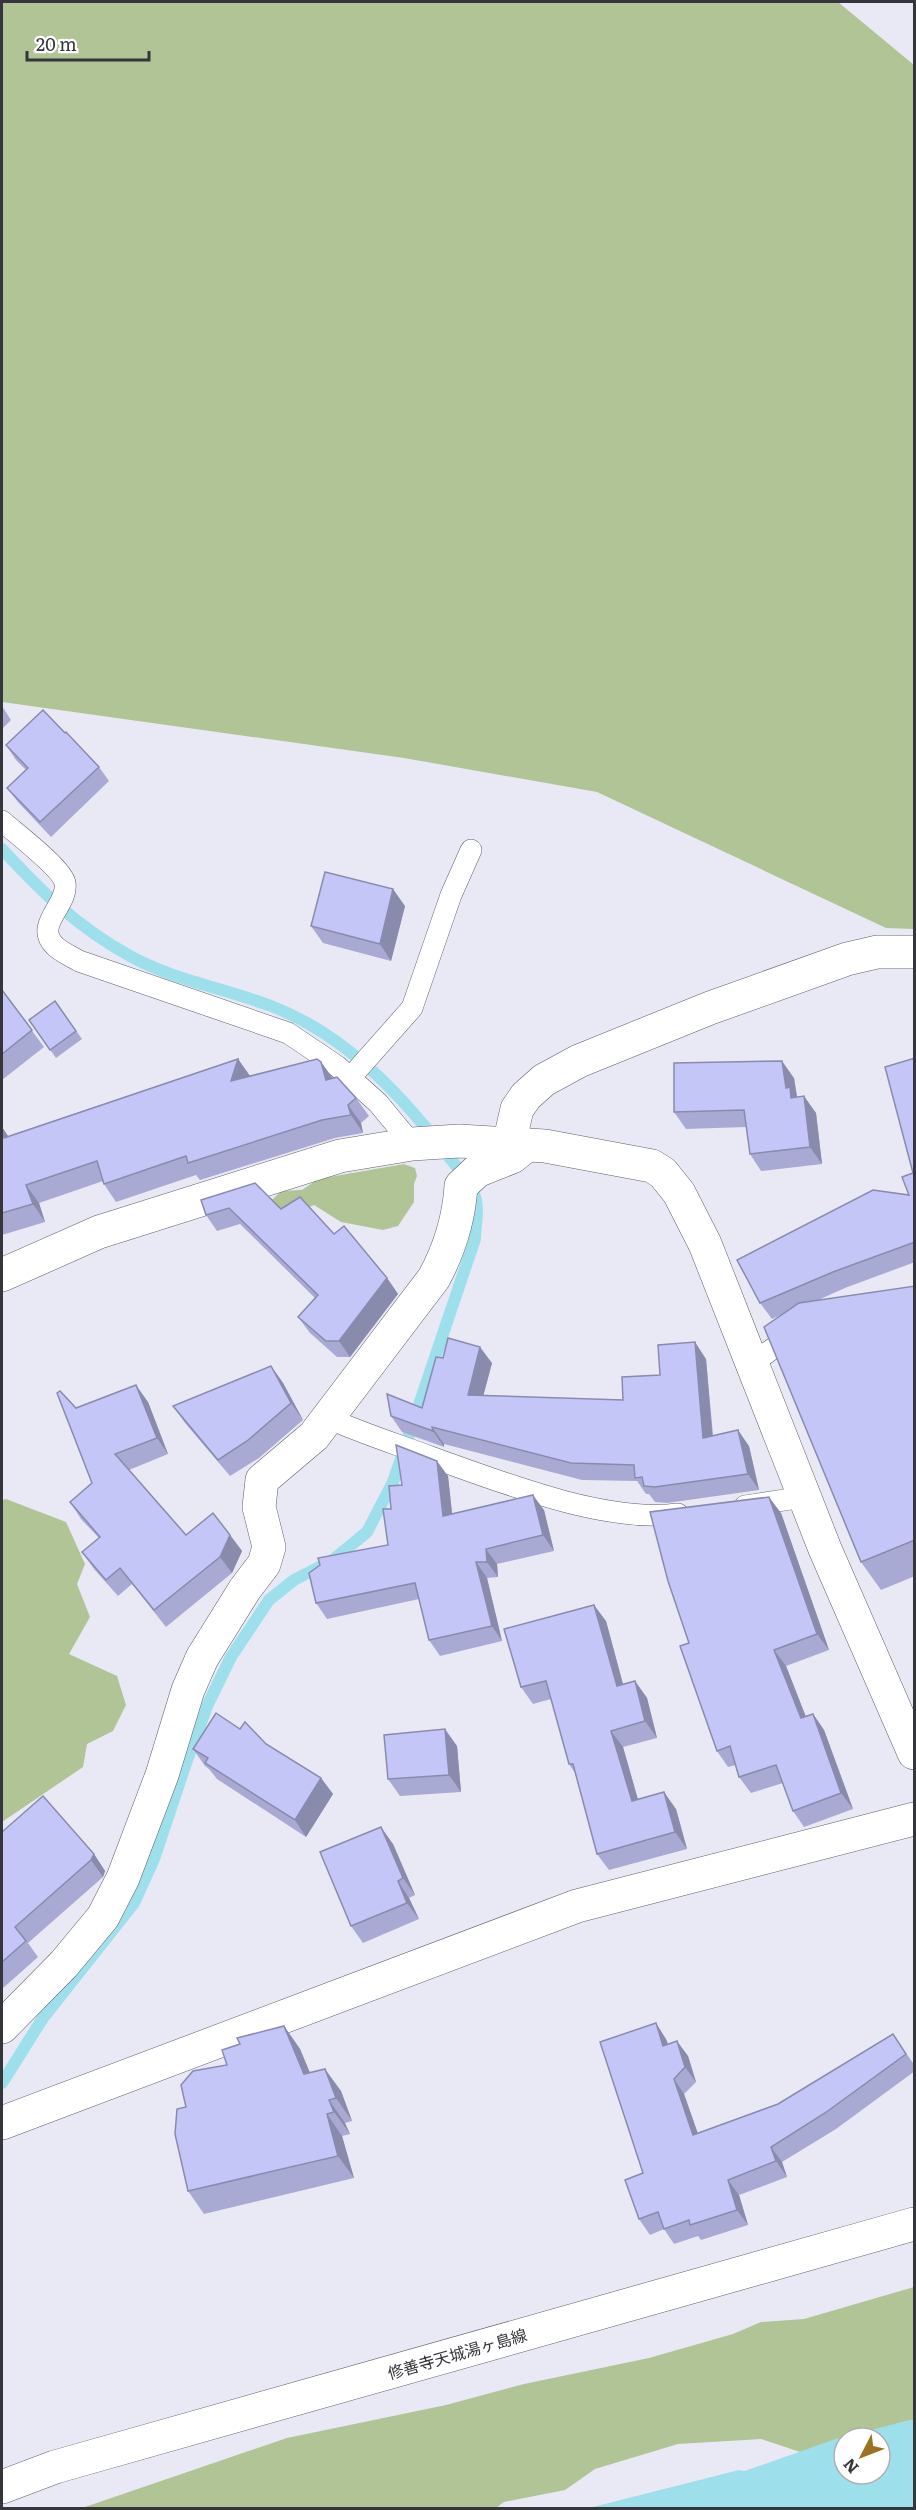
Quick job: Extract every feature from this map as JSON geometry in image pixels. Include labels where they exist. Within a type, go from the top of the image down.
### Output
[{"type":"street","points":[[2,2027],[64,1964],[103,1917],[123,1878],[162,1775],[188,1690],[202,1658],[245,1589],[264,1564],[269,1547],[259,1507],[262,1480],[314,1436],[434,1278],[447,1252],[469,1178],[512,1157],[518,1144],[517,1109],[526,1096],[544,1080],[579,1060],[710,1008],[847,959],[877,952],[915,952]]},
{"type":"street","points":[[2,1275],[99,1232],[340,1156],[414,1144],[459,1141],[545,1146],[638,1161],[652,1166],[663,1173],[679,1193],[705,1244],[804,1497],[915,1753]]},
{"type":"street","points":[[2,2123],[577,1906],[915,1819]]},
{"type":"street","name":"修善寺天城湯ヶ島線","points":[[2,2487],[55,2467],[915,2224]]},
{"type":"lane","points":[[2,821],[51,864],[65,880],[65,894],[48,922],[48,937],[55,946],[79,961],[288,1033],[351,1076],[414,1144]]},
{"type":"lane","points":[[351,1076],[412,1008],[451,895],[471,850]]},
{"type":"lane","points":[[751,1364],[813,1320]]},
{"type":"lane","points":[[328,1418],[501,1482],[560,1500],[618,1512],[667,1515],[699,1512]]},
{"type":"lane","points":[[720,1509],[804,1497]]},
{"type":"green space","points":[[2,2],[838,2],[914,65],[914,929],[886,928],[597,792],[404,758],[2,702]]},
{"type":"green space","points":[[404,1164],[415,1168],[417,1176],[414,1184],[414,1202],[398,1226],[383,1230],[341,1222],[314,1205],[293,1211],[273,1206],[272,1200],[281,1191],[302,1190],[318,1179]]},
{"type":"green space","points":[[6,1499],[66,1522],[85,1564],[77,1584],[90,1617],[69,1654],[117,1676],[126,1705],[113,1731],[87,1744],[83,1767],[2,1822],[2,1500]]},
{"type":"green space","points":[[914,2287],[914,2428],[892,2431],[892,2426],[832,2426],[832,2445],[812,2456],[761,2439],[678,2444],[595,2469],[565,2490],[504,2502],[496,2508],[82,2508],[287,2438],[446,2405],[524,2384],[649,2358],[733,2334],[761,2322],[804,2319]]},
{"type":"water","points":[[739,2470],[852,2496],[903,2486],[914,2476],[914,2508],[589,2508]]},
{"type":"building","points":[[43,710],[99,767],[40,822],[7,788],[28,768],[6,745]]},
{"type":"building","points":[[325,872],[393,889],[380,944],[311,926]]},
{"type":"building","points":[[2,990],[32,1030],[2,1054]]},
{"type":"building","points":[[55,1001],[76,1031],[50,1050],[29,1020]]},
{"type":"building","points":[[915,1058],[915,1242],[833,1272],[760,1303],[737,1260],[873,1190],[909,1195],[902,1177],[913,1173],[885,1067]]},
{"type":"building","points":[[238,1059],[231,1081],[317,1059],[321,1062],[326,1080],[337,1077],[356,1098],[348,1105],[351,1115],[322,1120],[188,1163],[186,1156],[104,1184],[97,1161],[26,1185],[33,1204],[2,1213],[2,1131],[4,1138]]},
{"type":"building","points":[[782,1061],[786,1088],[790,1087],[791,1098],[804,1096],[810,1147],[750,1154],[744,1110],[674,1112],[674,1063]]},
{"type":"building","points":[[255,1183],[281,1209],[300,1197],[334,1234],[344,1226],[387,1278],[339,1341],[326,1341],[298,1317],[318,1295],[229,1208],[206,1215],[201,1200]]},
{"type":"building","points":[[915,1286],[915,1540],[861,1562],[764,1327],[799,1303]]},
{"type":"building","points":[[448,1338],[480,1347],[468,1395],[623,1400],[622,1377],[660,1375],[658,1345],[695,1342],[703,1438],[738,1430],[748,1474],[655,1487],[644,1486],[642,1477],[635,1478],[634,1465],[571,1463],[432,1427],[433,1431],[391,1416],[387,1394],[422,1408],[436,1357],[443,1358]]},
{"type":"building","points":[[271,1366],[291,1403],[247,1441],[218,1460],[173,1406]]},
{"type":"building","points":[[136,1385],[157,1438],[115,1454],[186,1535],[213,1513],[230,1535],[220,1557],[154,1610],[120,1568],[106,1580],[82,1552],[100,1537],[70,1502],[92,1483],[57,1393],[60,1391],[76,1408]]},
{"type":"building","points":[[396,1445],[437,1461],[443,1516],[533,1495],[543,1535],[486,1549],[487,1562],[476,1562],[492,1626],[429,1640],[415,1583],[316,1603],[309,1573],[320,1565],[318,1558],[388,1545],[383,1509],[391,1509],[389,1486],[402,1485]]},
{"type":"building","points":[[769,1497],[817,1634],[774,1650],[801,1718],[813,1714],[841,1793],[793,1811],[776,1765],[739,1777],[730,1746],[717,1751],[680,1646],[689,1643],[668,1581],[650,1512]]},
{"type":"building","points":[[594,1605],[617,1686],[635,1681],[645,1721],[611,1731],[632,1801],[664,1792],[675,1832],[597,1854],[573,1764],[569,1764],[546,1681],[521,1687],[504,1629]]},
{"type":"building","points":[[216,1713],[240,1729],[245,1722],[266,1744],[321,1778],[295,1820],[205,1763],[208,1758],[193,1749]]},
{"type":"building","points":[[445,1729],[449,1775],[388,1779],[384,1735]]},
{"type":"building","points":[[43,1796],[94,1854],[91,1860],[15,1927],[26,1941],[2,1962],[2,1832]]},
{"type":"building","points":[[381,1827],[403,1878],[398,1881],[407,1903],[351,1926],[320,1852]]},
{"type":"building","points":[[656,2023],[663,2046],[677,2041],[685,2067],[674,2079],[693,2135],[778,2104],[893,2034],[906,2054],[825,2113],[771,2147],[776,2161],[728,2180],[737,2210],[690,2225],[689,2220],[664,2229],[658,2212],[639,2219],[625,2180],[643,2173],[600,2042]]},
{"type":"building","points":[[284,2026],[304,2074],[325,2069],[336,2098],[329,2100],[334,2112],[327,2114],[338,2156],[188,2191],[175,2134],[177,2109],[186,2107],[181,2085],[193,2071],[227,2065],[222,2050],[240,2044],[237,2038]]},
{"type":"waterway","points":[[2,849],[61,908],[111,945],[163,971],[254,1000],[297,1017],[344,1048],[387,1085],[425,1127],[468,1182],[476,1199],[477,1210],[475,1239],[393,1482],[367,1532],[333,1560],[294,1580],[269,1600],[231,1657],[208,1704],[154,1859],[134,1903],[43,2018],[2,2083]]},
{"type":"waterway","points":[[892,2463],[914,2457]]},
{"type":"waterway","points":[[751,2508],[832,2480]]}]
